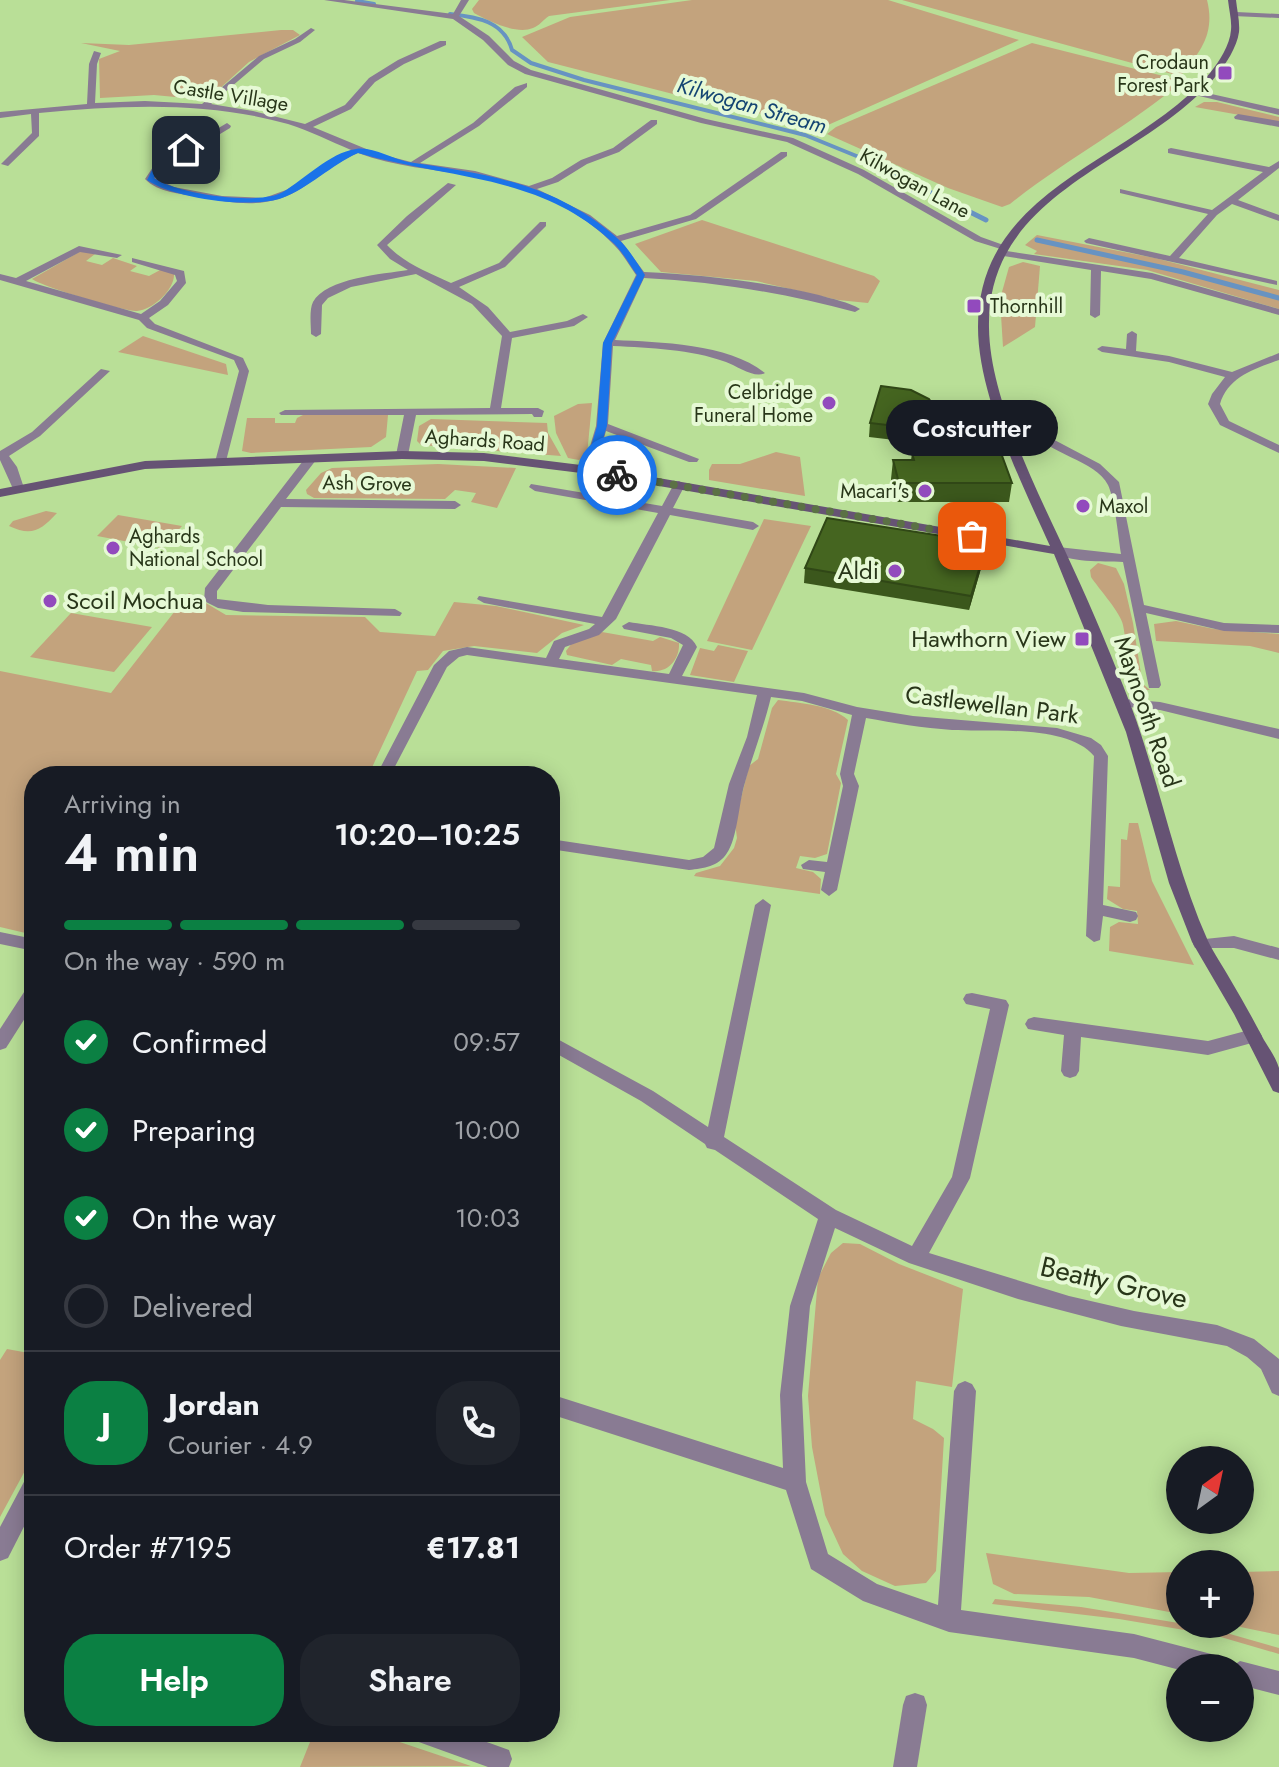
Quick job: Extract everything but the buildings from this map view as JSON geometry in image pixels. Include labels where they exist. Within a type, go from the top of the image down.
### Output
[{"type":"main road","points":[[1002,250],[1046,198],[1198,93],[1216,75],[1237,32],[1232,0]]},
{"type":"main road","name":"Maynooth Road","points":[[1002,250],[985,298],[982,317],[985,347],[1001,409],[1123,703],[1170,867],[1201,944],[1279,1086]]},
{"type":"main road","name":"Aghards Road","points":[[0,493],[145,465],[402,455],[484,457],[589,470],[1058,551]]},
{"type":"street","points":[[328,0],[457,15],[465,0]]},
{"type":"street","points":[[1236,14],[1279,16]]},
{"type":"street","name":"Kilwogan Lane","points":[[457,15],[523,70],[704,121],[790,140],[861,172],[1002,250]]},
{"type":"street","points":[[205,105],[228,89],[253,63],[304,38],[311,30]]},
{"type":"street","points":[[306,127],[348,107],[372,80],[401,62],[443,43]]},
{"type":"street","points":[[91,104],[93,64],[97,53]]},
{"type":"street","points":[[413,165],[432,148],[484,119],[500,100],[524,85]]},
{"type":"street","points":[[1198,93],[1279,112]]},
{"type":"street","name":"Castle Village","points":[[0,115],[91,104],[205,105],[306,127],[357,150],[413,165],[484,176],[532,188],[578,213],[615,240],[641,275]]},
{"type":"street","points":[[5,164],[36,134],[35,111]]},
{"type":"street","points":[[1238,117],[1279,124]]},
{"type":"street","points":[[532,188],[616,150],[654,122]]},
{"type":"street","points":[[227,126],[156,169],[150,179],[161,186],[183,192],[259,202],[282,195],[332,162],[357,150]]},
{"type":"street","points":[[1171,151],[1269,170]]},
{"type":"street","points":[[615,240],[693,217],[784,154]]},
{"type":"street","points":[[1172,259],[1214,213],[1279,164]]},
{"type":"street","points":[[451,185],[383,243],[389,253],[414,272],[450,287],[484,307],[507,336],[495,410]]},
{"type":"street","points":[[1123,191],[1214,213]]},
{"type":"street","points":[[1230,200],[1279,218]]},
{"type":"street","points":[[450,287],[502,265],[543,224]]},
{"type":"street","points":[[1089,241],[1273,283]]},
{"type":"street","points":[[19,281],[79,249],[117,255]]},
{"type":"street","points":[[1002,250],[1157,277],[1279,312]]},
{"type":"street","points":[[135,260],[180,273],[182,281],[164,303],[143,318]]},
{"type":"street","points":[[1095,315],[1096,267]]},
{"type":"street","points":[[316,334],[317,304],[327,293],[345,286],[414,272]]},
{"type":"street","points":[[589,470],[602,426],[608,343],[641,275],[735,282],[804,294],[855,309]]},
{"type":"street","points":[[0,277],[143,318],[151,326],[238,358],[244,371],[221,462]]},
{"type":"street","points":[[507,336],[570,324],[583,317]]},
{"type":"street","points":[[1131,352],[1132,334]]},
{"type":"street","points":[[608,343],[667,346],[725,358],[760,373]]},
{"type":"street","points":[[1102,349],[1131,352],[1234,376]]},
{"type":"street","points":[[1279,356],[1234,376],[1217,393],[1214,404],[1217,414],[1238,432],[1279,449]]},
{"type":"street","points":[[18,488],[11,467],[1,455],[36,434],[105,371]]},
{"type":"street","points":[[402,455],[411,410]]},
{"type":"street","points":[[285,413],[495,410],[538,411],[538,415]]},
{"type":"street","points":[[602,426],[693,459]]},
{"type":"street","points":[[1036,430],[1041,437],[1096,467],[1113,482],[1154,685]]},
{"type":"street","name":"Ash Grove","points":[[310,460],[210,591],[211,601],[230,607],[395,613]]},
{"type":"street","points":[[551,662],[559,644],[594,632],[606,622],[628,589],[679,485]]},
{"type":"street","points":[[535,487],[753,526]]},
{"type":"street","name":"Ash Grove","points":[[279,503],[455,505]]},
{"type":"street","points":[[1058,551],[1128,558]]},
{"type":"street","points":[[484,599],[606,622]]},
{"type":"street","points":[[1140,608],[1224,627],[1279,629]]},
{"type":"street","points":[[629,626],[675,635],[689,643],[690,647],[674,679]]},
{"type":"street","name":"Castlewellan Park","points":[[388,766],[447,658],[467,651],[765,691],[804,697],[860,712],[950,725],[1000,726],[1070,735],[1095,747],[1101,756],[1094,936]]},
{"type":"street","points":[[560,846],[689,865],[715,857],[721,850],[765,691]]},
{"type":"street","points":[[1123,703],[1160,706],[1279,734]]},
{"type":"street","points":[[829,890],[851,786],[847,774],[860,712]]},
{"type":"street","points":[[809,865],[834,868]]},
{"type":"street","points":[[714,1143],[763,905]]},
{"type":"street","points":[[1095,909],[1130,916]]},
{"type":"street","points":[[0,938],[24,943]]},
{"type":"street","points":[[1201,944],[1234,942],[1279,954]]},
{"type":"street","points":[[916,1257],[961,1178],[980,1098],[1000,1005],[972,999]]},
{"type":"street","points":[[0,1043],[24,1006]]},
{"type":"street","points":[[1034,1024],[1208,1048],[1253,1036]]},
{"type":"street","points":[[1070,1071],[1073,1031]]},
{"type":"street","name":"Beatty Grove","points":[[560,1048],[647,1096],[829,1216],[916,1257],[1003,1288],[1121,1317],[1228,1337],[1262,1354],[1278,1375],[1279,1386]]},
{"type":"street","points":[[829,1216],[800,1306],[791,1395],[795,1482],[819,1561],[871,1593],[949,1620],[1134,1646],[1166,1654]]},
{"type":"street","points":[[949,1620],[965,1391]]},
{"type":"street","points":[[560,1407],[795,1482]]},
{"type":"street","points":[[0,1550],[24,1504]]},
{"type":"street","points":[[1254,1677],[1279,1683]]},
{"type":"street","points":[[905,1767],[915,1705]]},
{"type":"street","points":[[453,1742],[500,1759]]},
{"type":"shaded area","points":[[479,0],[670,0],[549,16],[535,27],[519,30],[474,13],[472,9]]},
{"type":"shaded area","points":[[692,0],[888,0],[1019,40],[819,129],[794,120],[712,104],[548,62],[522,37],[570,17]]},
{"type":"shaded area","points":[[902,0],[1207,0],[1209,22],[1201,48],[1182,74],[1176,75]]},
{"type":"shaded area","points":[[293,30],[300,35],[249,62],[207,100],[154,95],[100,98],[99,59],[120,51],[81,43],[129,45]]},
{"type":"shaded area","points":[[1032,43],[1183,81],[1002,207],[948,188],[827,134],[836,127]]},
{"type":"shaded area","points":[[1204,102],[1217,102],[1279,117],[1279,122],[1195,107]]},
{"type":"shaded area","points":[[702,220],[874,276],[880,281],[868,303],[838,300],[756,281],[661,272],[635,244]]},
{"type":"shaded area","points":[[1037,235],[1155,258],[1279,290],[1279,309],[1147,270],[1034,254],[1037,251],[1025,245]]},
{"type":"shaded area","points":[[81,251],[95,254],[86,261],[102,265],[113,258],[137,266],[130,271],[149,276],[162,269],[174,274],[171,286],[156,303],[137,311],[83,298],[32,279]]},
{"type":"shaded area","points":[[1023,262],[1040,266],[1035,327],[1003,347],[1000,299],[1009,267]]},
{"type":"shaded area","points":[[143,336],[226,364],[228,375],[118,352]]},
{"type":"shaded area","points":[[592,403],[587,455],[579,460],[568,458],[556,433],[554,416],[578,404]]},
{"type":"shaded area","points":[[305,414],[388,415],[386,437],[371,447],[242,451],[247,418],[275,418],[275,423],[295,423]]},
{"type":"shaded area","points":[[431,419],[547,423],[548,433],[561,456],[421,445],[417,441],[419,426]]},
{"type":"shaded area","points":[[776,452],[800,457],[805,496],[709,480],[712,464],[740,464]]},
{"type":"shaded area","points":[[438,464],[516,468],[497,508],[471,502],[476,493],[455,490],[445,499],[314,498],[306,490],[321,473],[332,468]]},
{"type":"shaded area","points":[[46,511],[57,513],[36,530],[24,531],[9,526],[13,521]]},
{"type":"shaded area","points":[[118,515],[182,526],[162,548],[97,536]]},
{"type":"shaded area","points":[[764,519],[811,526],[752,650],[707,641]]},
{"type":"shaded area","points":[[1098,563],[1116,568],[1124,584],[1141,674],[1144,685],[1150,690],[1142,690],[1131,676],[1121,620],[1091,577],[1090,570]]},
{"type":"shaded area","points":[[189,593],[226,615],[365,617],[380,632],[435,636],[454,602],[496,606],[584,625],[562,633],[537,653],[474,646],[443,651],[428,670],[417,671],[373,766],[24,766],[24,933],[0,927],[0,671],[111,693]]},
{"type":"shaded area","points":[[71,613],[152,627],[114,672],[30,657]]},
{"type":"shaded area","points":[[1176,621],[1214,629],[1279,634],[1279,653],[1250,646],[1156,641],[1154,624]]},
{"type":"shaded area","points":[[602,632],[653,641],[660,637],[679,643],[677,654],[672,664],[658,671],[652,671],[651,665],[621,659],[612,665],[567,655],[566,651],[572,643]]},
{"type":"shaded area","points":[[718,645],[748,651],[734,682],[690,675],[700,648],[714,651]]},
{"type":"shaded area","points":[[778,700],[824,708],[848,720],[836,774],[841,783],[827,854],[815,858],[800,856],[796,868],[813,872],[821,879],[820,894],[694,876],[720,866],[734,848],[737,838],[735,823],[749,766],[758,759],[772,708]]},
{"type":"shaded area","points":[[1129,823],[1138,823],[1152,881],[1194,965],[1109,951],[1110,927],[1119,922],[1138,924],[1137,911],[1123,909],[1107,899],[1108,886],[1120,887],[1121,839],[1127,840]]},
{"type":"shaded area","points":[[843,1243],[860,1244],[899,1264],[963,1289],[952,1387],[916,1381],[913,1419],[944,1438],[936,1571],[926,1583],[895,1586],[862,1571],[843,1554],[825,1515],[812,1447],[808,1396],[818,1278],[831,1253]]},
{"type":"shaded area","points":[[7,1349],[24,1352],[24,1473],[0,1517],[0,1360]]},
{"type":"shaded area","points":[[986,1553],[1129,1573],[1166,1572],[1166,1611],[1089,1597],[1014,1594],[993,1584]]},
{"type":"shaded area","points":[[1279,1571],[1279,1635],[1254,1630],[1254,1572]]},
{"type":"shaded area","points":[[995,1599],[1081,1607],[1166,1621],[1166,1627],[1119,1619],[992,1604]]},
{"type":"shaded area","points":[[1224,1638],[1244,1638],[1279,1648],[1279,1654]]},
{"type":"shaded area","points":[[310,1742],[400,1742],[471,1766],[300,1767]]},
{"type":"waterway","points":[[357,1],[374,4]]},
{"type":"waterway","name":"Kilwogan Stream","points":[[450,14],[488,22],[503,33],[512,50],[531,63],[584,80],[805,135],[876,164],[956,205]]},
{"type":"waterway","name":"Kilwogan Stream","points":[[952,203],[956,205]]},
{"type":"waterway","name":"Kilwogan Stream","points":[[956,205],[986,220]]},
{"type":"waterway","name":"Kilwogan Stream","points":[[1037,240],[1183,272],[1279,298]]},
{"type":"way so far","points":[[617,475],[972,536]]},
{"type":"place","name":"Crodaun Forest Park","points":[[1225,73]]},
{"type":"place","name":"Thornhill","points":[[974,306]]},
{"type":"place","name":"Celbridge Funeral Home","points":[[829,403]]},
{"type":"place","name":"Macari's","points":[[925,491]]},
{"type":"place","name":"Maxol","points":[[1083,506]]},
{"type":"place","name":"Costcutter","points":[[972,536]]},
{"type":"place","name":"Aghards National School","points":[[113,548]]},
{"type":"place","name":"Aldi","points":[[895,571]]},
{"type":"place","name":"Scoil Mochua","points":[[50,601]]},
{"type":"place","name":"Hawthorn View","points":[[1082,639]]},
{"type":"route","points":[[186,150],[156,169],[149,176],[150,179],[161,186],[183,192],[259,202],[275,199],[340,157],[357,150],[396,162],[532,188],[578,213],[615,240],[641,275],[608,343],[602,426],[589,470],[617,475]]}]
